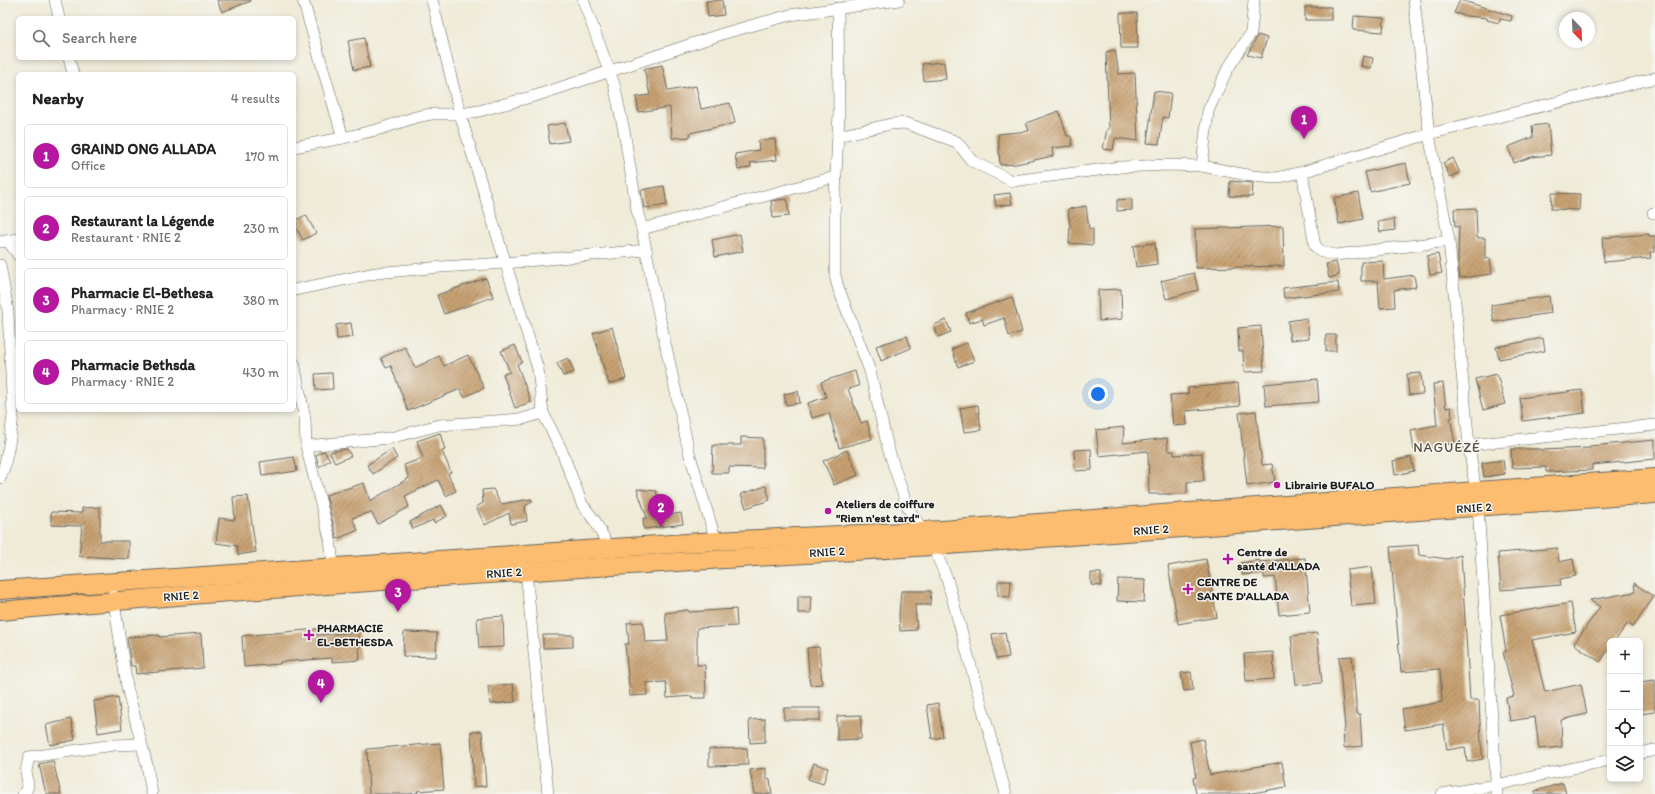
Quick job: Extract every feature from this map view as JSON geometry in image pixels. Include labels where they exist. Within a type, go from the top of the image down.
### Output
[{"type":"highway","name":"RNIE 2","points":[[1477,500],[1655,478]]},
{"type":"highway","name":"RNIE 2","points":[[0,590],[111,583],[526,571],[929,538],[1477,500],[1655,494]]},
{"type":"highway","name":"RNIE 2","points":[[0,611],[610,548],[716,541],[929,538]]},
{"type":"street","points":[[55,0],[59,16]]},
{"type":"street","points":[[304,0],[343,138]]},
{"type":"street","points":[[432,0],[460,114],[538,369],[543,413],[561,449],[582,504],[595,521],[610,548]]},
{"type":"street","points":[[583,0],[610,70],[624,130],[637,210],[654,292],[690,452],[716,541]]},
{"type":"street","points":[[296,147],[343,138],[380,129],[416,116],[430,114],[460,114],[538,95],[732,31],[790,15],[899,0]]},
{"type":"street","points":[[1202,166],[1208,111],[1227,70],[1251,33],[1254,0]]},
{"type":"street","points":[[1414,0],[1429,134],[1449,241],[1469,445],[1477,500],[1497,789]]},
{"type":"street","points":[[838,8],[839,61],[838,136],[835,177],[835,275],[870,371],[898,482],[907,506],[929,538],[947,579],[1006,794]]},
{"type":"street","points":[[70,60],[72,72]]},
{"type":"street","points":[[838,136],[891,124],[905,123],[957,142],[972,161],[1012,181],[1121,168],[1167,165],[1202,166],[1258,177],[1276,178],[1302,172],[1429,134],[1655,78]]},
{"type":"street","points":[[1302,172],[1315,246],[1321,252],[1336,255],[1449,241]]},
{"type":"street","points":[[642,229],[835,177]]},
{"type":"street","points":[[8,241],[16,252]]},
{"type":"street","points":[[296,290],[376,273],[646,250]]},
{"type":"street","points":[[0,265],[8,311],[13,416],[9,446],[0,478]]},
{"type":"street","points":[[297,387],[305,418],[306,446],[330,539],[334,576]]},
{"type":"street","points":[[306,446],[390,438],[439,424],[522,419],[543,413]]},
{"type":"street","points":[[1469,445],[1655,425]]},
{"type":"street","points":[[526,571],[548,794]]},
{"type":"street","points":[[111,583],[126,687],[152,794]]},
{"type":"street","points":[[23,794],[26,792],[28,786],[26,771],[29,757],[114,745],[141,744]]},
{"type":"street","points":[[1643,752],[1655,750]]},
{"type":"street","points":[[1442,794],[1497,789],[1607,761]]},
{"type":"building","points":[[217,0],[251,0],[251,1],[222,12]]},
{"type":"building","points":[[722,0],[724,15],[708,17],[706,1]]},
{"type":"building","points":[[1460,0],[1512,16],[1511,21],[1500,19],[1499,23],[1487,20],[1487,18],[1454,13]]},
{"type":"building","points":[[1305,7],[1331,7],[1331,20],[1305,20]]},
{"type":"building","points":[[1120,13],[1137,13],[1138,48],[1121,48]]},
{"type":"building","points":[[1354,16],[1384,18],[1383,32],[1353,30]]},
{"type":"building","points":[[1258,35],[1267,38],[1261,58],[1247,55]]},
{"type":"building","points":[[364,38],[370,67],[354,70],[348,41]]},
{"type":"building","points":[[1115,50],[1119,74],[1135,73],[1138,141],[1115,138],[1113,150],[1103,149],[1107,129],[1109,129],[1106,52]]},
{"type":"building","points":[[1363,56],[1373,58],[1371,68],[1361,66]]},
{"type":"building","points":[[944,62],[946,79],[924,81],[922,64]]},
{"type":"building","points":[[662,65],[668,91],[696,86],[701,109],[730,103],[735,123],[690,133],[690,137],[672,138],[670,107],[639,112],[636,97],[650,95],[644,69]]},
{"type":"building","points":[[1154,91],[1171,93],[1168,118],[1163,117],[1159,144],[1147,143]]},
{"type":"building","points":[[1059,111],[1067,136],[1071,136],[1072,146],[1052,148],[1053,156],[1016,164],[1000,165],[998,134],[1029,131],[1026,123]]},
{"type":"building","points":[[565,123],[569,141],[550,144],[547,126]]},
{"type":"building","points":[[1548,124],[1551,155],[1531,157],[1514,163],[1508,147],[1533,137],[1532,126]]},
{"type":"building","points":[[775,139],[777,160],[750,163],[751,167],[738,170],[735,154],[759,150],[758,141]]},
{"type":"building","points":[[1453,158],[1460,173],[1450,177],[1443,163]]},
{"type":"building","points":[[1406,163],[1410,183],[1370,192],[1365,172]]},
{"type":"building","points":[[1230,181],[1253,183],[1252,197],[1229,196]]},
{"type":"building","points":[[664,186],[667,205],[644,208],[641,190]]},
{"type":"building","points":[[1010,193],[1012,204],[996,206],[994,195]]},
{"type":"building","points":[[1358,193],[1363,219],[1339,224],[1334,198]]},
{"type":"building","points":[[1552,193],[1580,194],[1579,210],[1551,209]]},
{"type":"building","points":[[787,199],[789,216],[773,218],[771,201]]},
{"type":"building","points":[[1132,199],[1132,210],[1117,211],[1117,200]]},
{"type":"building","points":[[1086,206],[1089,229],[1093,229],[1093,245],[1069,243],[1070,225],[1068,209]]},
{"type":"building","points":[[1476,208],[1477,238],[1485,238],[1485,259],[1490,258],[1492,274],[1460,278],[1458,263],[1459,226],[1455,227],[1454,209]]},
{"type":"building","points":[[306,215],[316,233],[303,240],[296,228],[296,220]]},
{"type":"building","points":[[1394,219],[1395,230],[1380,232],[1378,222]]},
{"type":"building","points":[[1283,226],[1284,266],[1196,268],[1195,229]]},
{"type":"building","points":[[740,234],[743,251],[715,257],[712,240]]},
{"type":"building","points":[[1649,234],[1649,236],[1655,236],[1655,252],[1650,252],[1651,258],[1604,262],[1602,238]]},
{"type":"building","points":[[1155,243],[1157,264],[1136,267],[1133,246]]},
{"type":"building","points":[[1438,254],[1442,273],[1430,275],[1427,256]]},
{"type":"building","points":[[1383,261],[1384,279],[1414,275],[1416,287],[1394,290],[1395,307],[1380,308],[1378,281],[1361,281],[1361,262]]},
{"type":"building","points":[[1336,262],[1339,275],[1329,278],[1326,264]]},
{"type":"building","points":[[1194,273],[1198,290],[1166,299],[1161,281]]},
{"type":"building","points":[[486,278],[493,297],[444,314],[437,295]]},
{"type":"building","points":[[1338,282],[1339,292],[1284,298],[1283,288]]},
{"type":"building","points":[[1121,289],[1122,319],[1099,321],[1098,290]]},
{"type":"building","points":[[1549,296],[1551,313],[1494,322],[1491,305]]},
{"type":"building","points":[[1012,297],[1022,332],[1009,336],[1004,318],[984,325],[982,319],[969,323],[966,313]]},
{"type":"building","points":[[1307,318],[1309,338],[1290,340],[1288,321]]},
{"type":"building","points":[[946,320],[951,332],[938,337],[934,325]]},
{"type":"building","points":[[351,323],[353,337],[337,339],[336,325]]},
{"type":"building","points":[[1261,326],[1264,371],[1244,372],[1243,351],[1239,351],[1238,328]]},
{"type":"building","points":[[612,327],[626,379],[609,384],[593,333]]},
{"type":"building","points":[[1326,335],[1336,335],[1336,351],[1326,351]]},
{"type":"building","points":[[907,336],[911,348],[881,361],[876,346]]},
{"type":"building","points":[[1543,338],[1545,351],[1499,359],[1496,347]]},
{"type":"building","points":[[967,343],[974,361],[958,367],[952,349]]},
{"type":"building","points":[[515,345],[522,362],[517,364],[531,402],[515,408],[503,374],[510,372],[501,351]]},
{"type":"building","points":[[405,347],[415,368],[439,356],[444,366],[468,355],[484,388],[464,397],[460,389],[408,411],[391,366],[386,368],[381,358]]},
{"type":"building","points":[[568,358],[574,372],[563,376],[557,363]]},
{"type":"building","points":[[855,371],[859,386],[848,389],[861,423],[867,421],[872,439],[839,448],[829,413],[812,418],[808,403],[826,397],[821,382]]},
{"type":"building","points":[[332,373],[333,389],[316,390],[315,374]]},
{"type":"building","points":[[1421,373],[1423,394],[1409,395],[1407,374]]},
{"type":"building","points":[[1497,374],[1505,404],[1483,410],[1475,379]]},
{"type":"building","points":[[1317,379],[1319,402],[1266,406],[1264,384]]},
{"type":"building","points":[[1238,383],[1240,406],[1186,411],[1187,425],[1173,426],[1170,395],[1188,394],[1188,388]]},
{"type":"building","points":[[1443,383],[1446,408],[1451,407],[1452,418],[1450,418],[1455,443],[1414,450],[1411,430],[1437,425],[1433,384]]},
{"type":"building","points":[[1582,390],[1585,413],[1523,421],[1520,398]]},
{"type":"building","points":[[798,391],[800,403],[786,405],[784,394]]},
{"type":"building","points":[[978,405],[981,430],[964,432],[960,408]]},
{"type":"building","points":[[1256,411],[1262,465],[1272,464],[1275,482],[1247,486],[1239,413]]},
{"type":"building","points":[[1124,427],[1123,443],[1167,438],[1168,451],[1174,451],[1174,455],[1202,453],[1204,481],[1187,482],[1187,494],[1149,494],[1148,451],[1099,456],[1096,430]]},
{"type":"building","points":[[440,433],[445,450],[442,451],[451,472],[448,474],[456,491],[446,496],[438,480],[405,496],[409,507],[378,524],[371,512],[352,518],[358,530],[337,539],[326,495],[364,483],[370,501],[409,478],[404,465],[423,458],[417,441]]},
{"type":"building","points":[[741,437],[763,438],[763,468],[729,467],[729,473],[712,473],[713,445],[741,445]]},
{"type":"building","points":[[1655,440],[1655,459],[1592,465],[1592,470],[1546,472],[1546,467],[1512,468],[1511,449],[1541,450],[1590,448],[1590,446]]},
{"type":"building","points":[[347,449],[351,456],[335,463],[330,452]]},
{"type":"building","points":[[392,449],[397,458],[373,474],[367,465]]},
{"type":"building","points":[[1091,449],[1092,470],[1075,471],[1074,450]]},
{"type":"building","points":[[847,450],[858,475],[834,485],[823,461]]},
{"type":"building","points":[[324,451],[330,460],[319,467],[316,455]]},
{"type":"building","points":[[294,457],[297,471],[262,476],[260,462]]},
{"type":"building","points":[[1411,457],[1414,471],[1395,475],[1393,461]]},
{"type":"building","points":[[1503,460],[1505,474],[1484,477],[1482,463]]},
{"type":"building","points":[[766,486],[770,500],[746,508],[741,494]]},
{"type":"building","points":[[493,489],[501,504],[531,499],[532,502],[525,506],[527,521],[511,524],[509,513],[485,525],[476,507],[483,503],[482,490]]},
{"type":"building","points":[[637,489],[656,491],[664,516],[681,513],[683,524],[644,529],[643,518],[647,518]]},
{"type":"building","points":[[248,496],[256,552],[238,555],[237,546],[216,543],[219,518],[235,520],[233,497]]},
{"type":"building","points":[[441,505],[447,516],[434,523],[433,520],[413,529],[410,522]]},
{"type":"building","points":[[100,507],[100,541],[129,541],[129,559],[79,556],[82,526],[51,525],[51,512],[82,513],[82,508]]},
{"type":"building","points":[[1418,545],[1419,555],[1447,559],[1461,555],[1470,700],[1479,700],[1483,759],[1467,762],[1465,747],[1447,750],[1443,724],[1405,730],[1402,709],[1442,702],[1440,669],[1401,672],[1390,547]]},
{"type":"building","points":[[1557,548],[1559,562],[1573,559],[1576,576],[1560,579],[1561,585],[1501,590],[1498,553]]},
{"type":"building","points":[[1305,558],[1310,612],[1279,615],[1275,577],[1264,578],[1264,573],[1242,575],[1241,563],[1259,560],[1260,562]]},
{"type":"building","name":"CENTRE DE SANTE D'ALLADA","points":[[1206,559],[1217,617],[1178,624],[1168,566]]},
{"type":"building","points":[[1372,567],[1376,604],[1351,606],[1347,570]]},
{"type":"building","points":[[1091,573],[1101,573],[1101,586],[1091,585]]},
{"type":"building","points":[[1118,579],[1145,580],[1144,602],[1117,601]]},
{"type":"building","points":[[998,581],[1011,581],[1010,597],[998,596]]},
{"type":"building","points":[[1634,583],[1654,597],[1633,627],[1628,623],[1617,638],[1607,638],[1607,652],[1600,662],[1574,644],[1600,607],[1590,600],[1635,592]]},
{"type":"building","points":[[901,591],[931,591],[930,605],[915,605],[917,630],[900,631],[899,615]]},
{"type":"building","points":[[798,596],[812,596],[811,613],[798,613]]},
{"type":"building","points":[[1571,603],[1576,632],[1532,640],[1545,692],[1581,684],[1587,714],[1561,720],[1562,747],[1539,749],[1535,717],[1510,721],[1506,698],[1514,696],[1503,652],[1506,651],[1500,615]]},
{"type":"building","points":[[736,609],[737,626],[697,628],[697,665],[705,665],[706,698],[692,698],[692,696],[667,698],[666,682],[646,683],[647,695],[630,696],[625,644],[629,644],[627,623],[643,622],[645,642],[668,641],[665,613],[688,610],[689,612]]},
{"type":"building","points":[[503,616],[504,647],[479,648],[477,618]]},
{"type":"building","points":[[317,629],[317,635],[358,632],[360,660],[332,662],[332,658],[280,662],[280,664],[244,667],[242,636]]},
{"type":"building","points":[[404,632],[437,633],[436,657],[403,656]]},
{"type":"building","points":[[1005,632],[1009,657],[996,659],[992,634]]},
{"type":"building","points":[[1317,633],[1322,683],[1296,685],[1291,636]]},
{"type":"building","points":[[201,634],[203,668],[136,674],[135,666],[131,666],[127,637],[159,635],[159,637]]},
{"type":"building","points":[[543,635],[573,635],[573,647],[543,648]]},
{"type":"building","points":[[819,647],[822,684],[810,685],[807,648]]},
{"type":"building","points":[[1273,652],[1274,679],[1246,681],[1244,654]]},
{"type":"building","points":[[1352,656],[1357,714],[1360,714],[1362,746],[1344,748],[1343,729],[1345,729],[1339,657]]},
{"type":"building","points":[[1191,672],[1193,690],[1184,691],[1181,673]]},
{"type":"building","points":[[1655,680],[1655,712],[1643,714],[1643,682]]},
{"type":"building","points":[[513,684],[515,702],[490,704],[488,686]]},
{"type":"building","points":[[118,697],[122,729],[98,733],[94,701]]},
{"type":"building","points":[[938,703],[943,737],[932,739],[927,705]]},
{"type":"building","points":[[784,708],[820,708],[820,720],[784,720]]},
{"type":"building","points":[[861,715],[861,739],[837,740],[837,716]]},
{"type":"building","points":[[71,719],[75,740],[50,745],[46,725]]},
{"type":"building","points":[[765,719],[765,742],[750,743],[749,720]]},
{"type":"building","points":[[482,731],[486,786],[474,787],[471,732]]},
{"type":"building","points":[[1203,739],[1210,775],[1282,762],[1286,787],[1247,794],[1196,794],[1193,778],[1196,777],[1190,742]]},
{"type":"building","points":[[440,743],[444,789],[417,791],[418,793],[408,794],[369,794],[367,749]]},
{"type":"building","points":[[747,748],[748,765],[709,766],[709,749]]},
{"type":"building","points":[[53,761],[61,794],[46,794],[39,764]]},
{"type":"building","points":[[814,763],[828,768],[823,784],[808,779]]},
{"type":"building","points":[[766,768],[766,779],[770,779],[772,794],[754,794],[750,770]]},
{"type":"building","points":[[1563,783],[1566,794],[1535,794],[1535,791]]},
{"type":"place","name":"GRAIND ONG ALLADA","points":[[1304,139]]},
{"type":"place","name":"Librairie BUFALO","points":[[1277,485]]},
{"type":"place","name":"Ateliers de coiffure \"Rien n'est tard\"","points":[[828,511]]},
{"type":"place","name":"Restaurant la Légende","points":[[661,527]]},
{"type":"place","name":"Centre de santé d'ALLADA","points":[[1228,559]]},
{"type":"place","name":"CENTRE DE SANTE D'ALLADA","points":[[1188,589]]},
{"type":"place","name":"Pharmacie El-Bethesa","points":[[398,612]]},
{"type":"place","name":"PHARMACIE EL-BETHESDA","points":[[309,635]]},
{"type":"place","name":"Pharmacie Bethsda","points":[[321,703]]},
{"type":"district","name":"NAGUÉZÉ","points":[[1447,447]]}]
